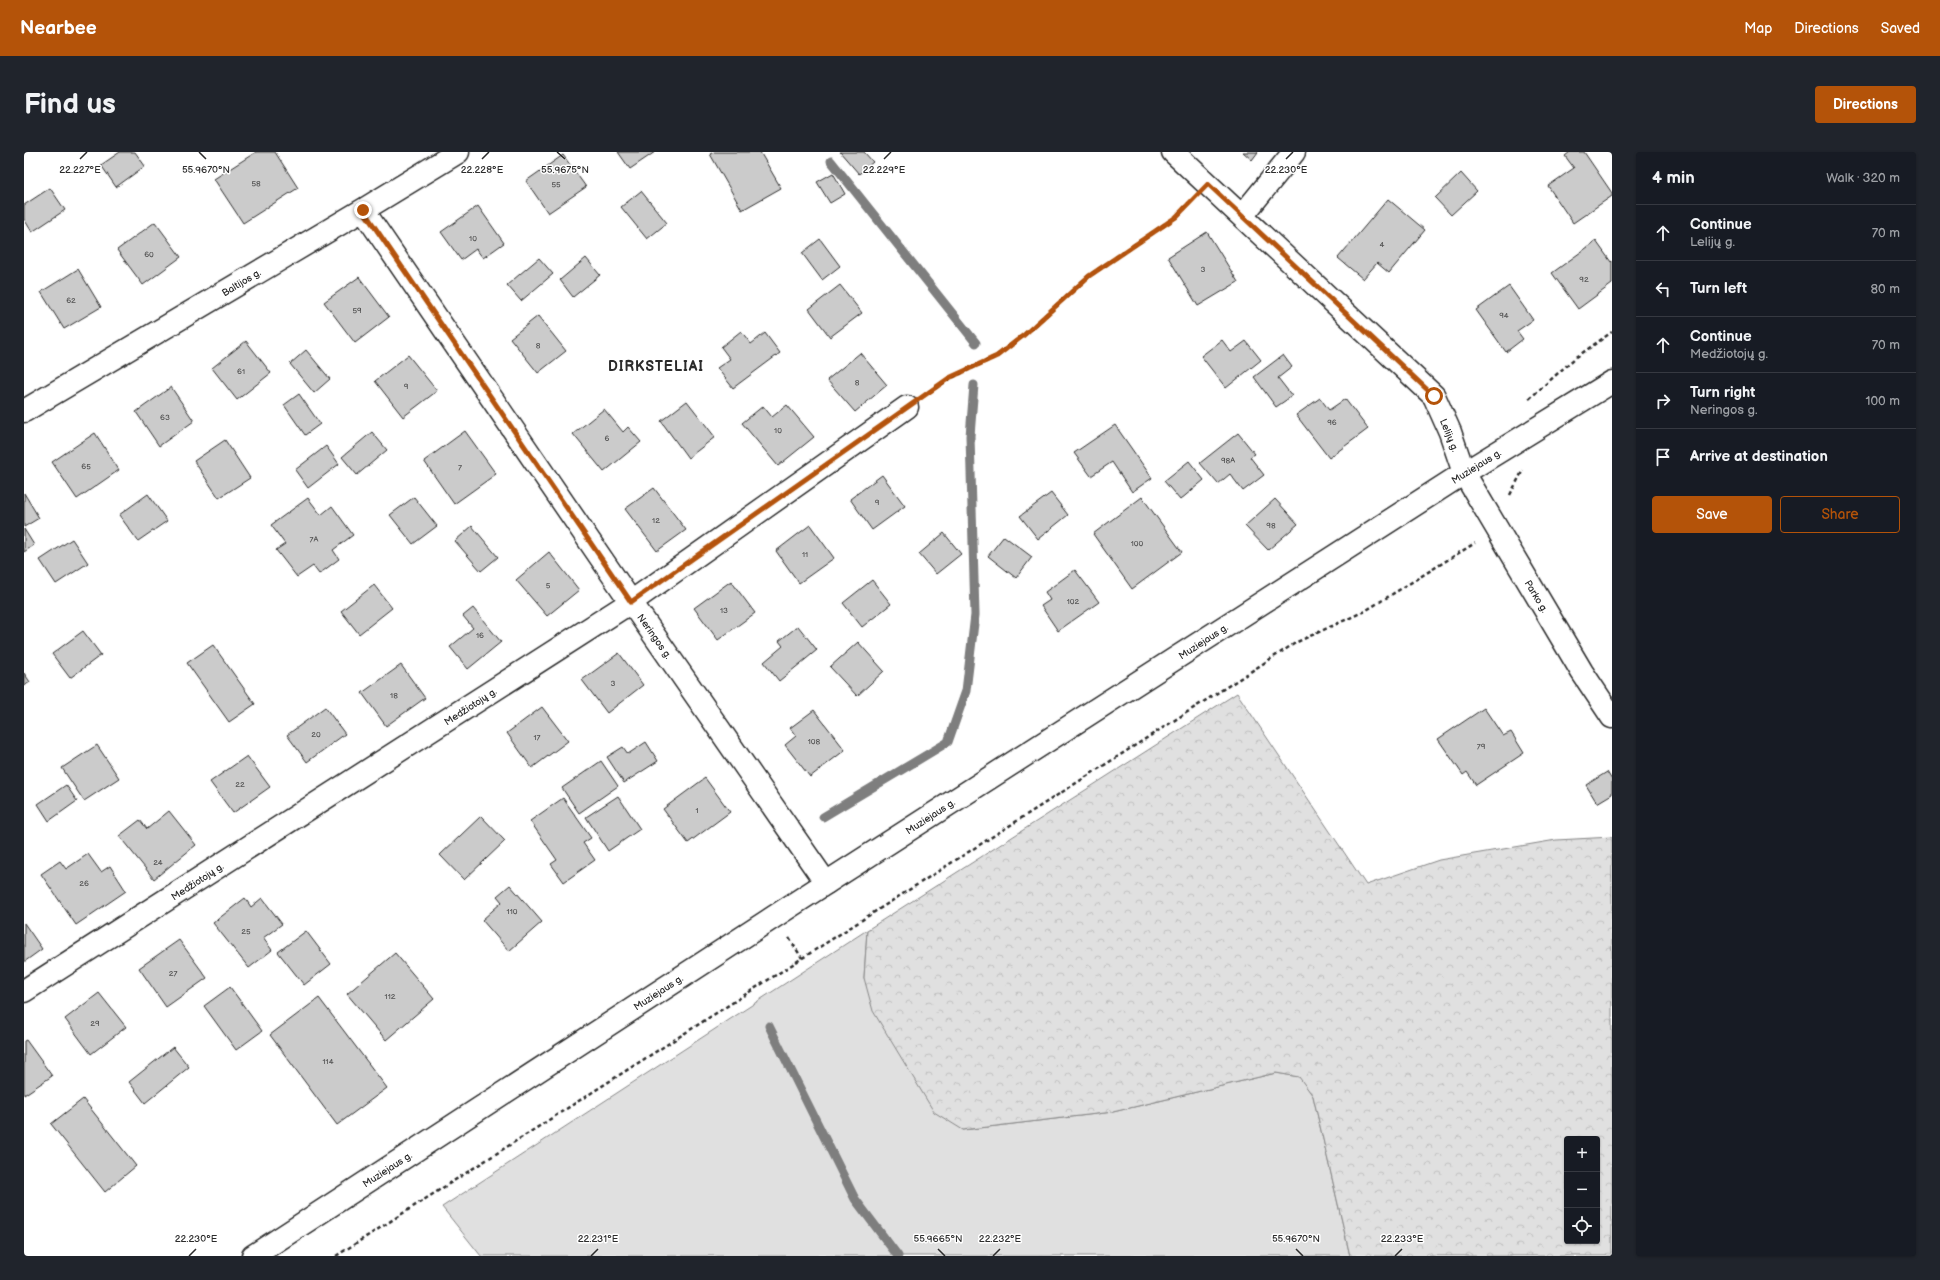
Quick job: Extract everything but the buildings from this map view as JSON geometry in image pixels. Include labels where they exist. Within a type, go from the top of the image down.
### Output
[{"type":"street","name":"Baltijos g.","points":[[24,411],[458,152]]},
{"type":"street","name":"Lelijų g.","points":[[1173,152],[1434,396],[1450,432],[1464,472]]},
{"type":"street","points":[[1242,216],[1294,152]]},
{"type":"street","name":"Neringos g.","points":[[363,210],[631,602],[826,883]]},
{"type":"street","name":"Muziejaus g.","points":[[252,1256],[826,883],[1464,472],[1612,382]]},
{"type":"street","name":"Medžiotojų g.","points":[[24,991],[631,602],[907,407]]},
{"type":"street","name":"Parko g.","points":[[1464,472],[1582,672],[1612,717]]},
{"type":"path","points":[[907,407],[949,378],[997,356],[1024,335],[1089,276],[1176,217],[1208,184]]},
{"type":"path","points":[[336,1256],[1296,642],[1365,611],[1497,529]]},
{"type":"green space","points":[[1237,693],[1366,885],[1439,860],[1556,840],[1612,837],[1612,1256],[1350,1256],[1313,1096],[1299,1077],[1276,1073],[1113,1112],[963,1130],[934,1112],[873,1011],[864,978],[867,930]]},
{"type":"green space","points":[[867,930],[864,978],[963,1130],[1113,1112],[1276,1073],[1300,1077],[1313,1096],[1350,1256],[481,1256],[442,1207]]},
{"type":"waterway","points":[[831,161],[976,343]]},
{"type":"waterway","points":[[823,817],[948,742],[966,691],[975,615],[970,436],[974,385]]},
{"type":"waterway","points":[[769,1026],[855,1199],[898,1256]]},
{"type":"district","name":"DIRKSTELIAI","points":[[656,366]]},
{"type":"route","points":[[363,210],[631,602],[949,378],[997,356],[1024,335],[1089,276],[1176,217],[1208,184],[1434,396]]}]
